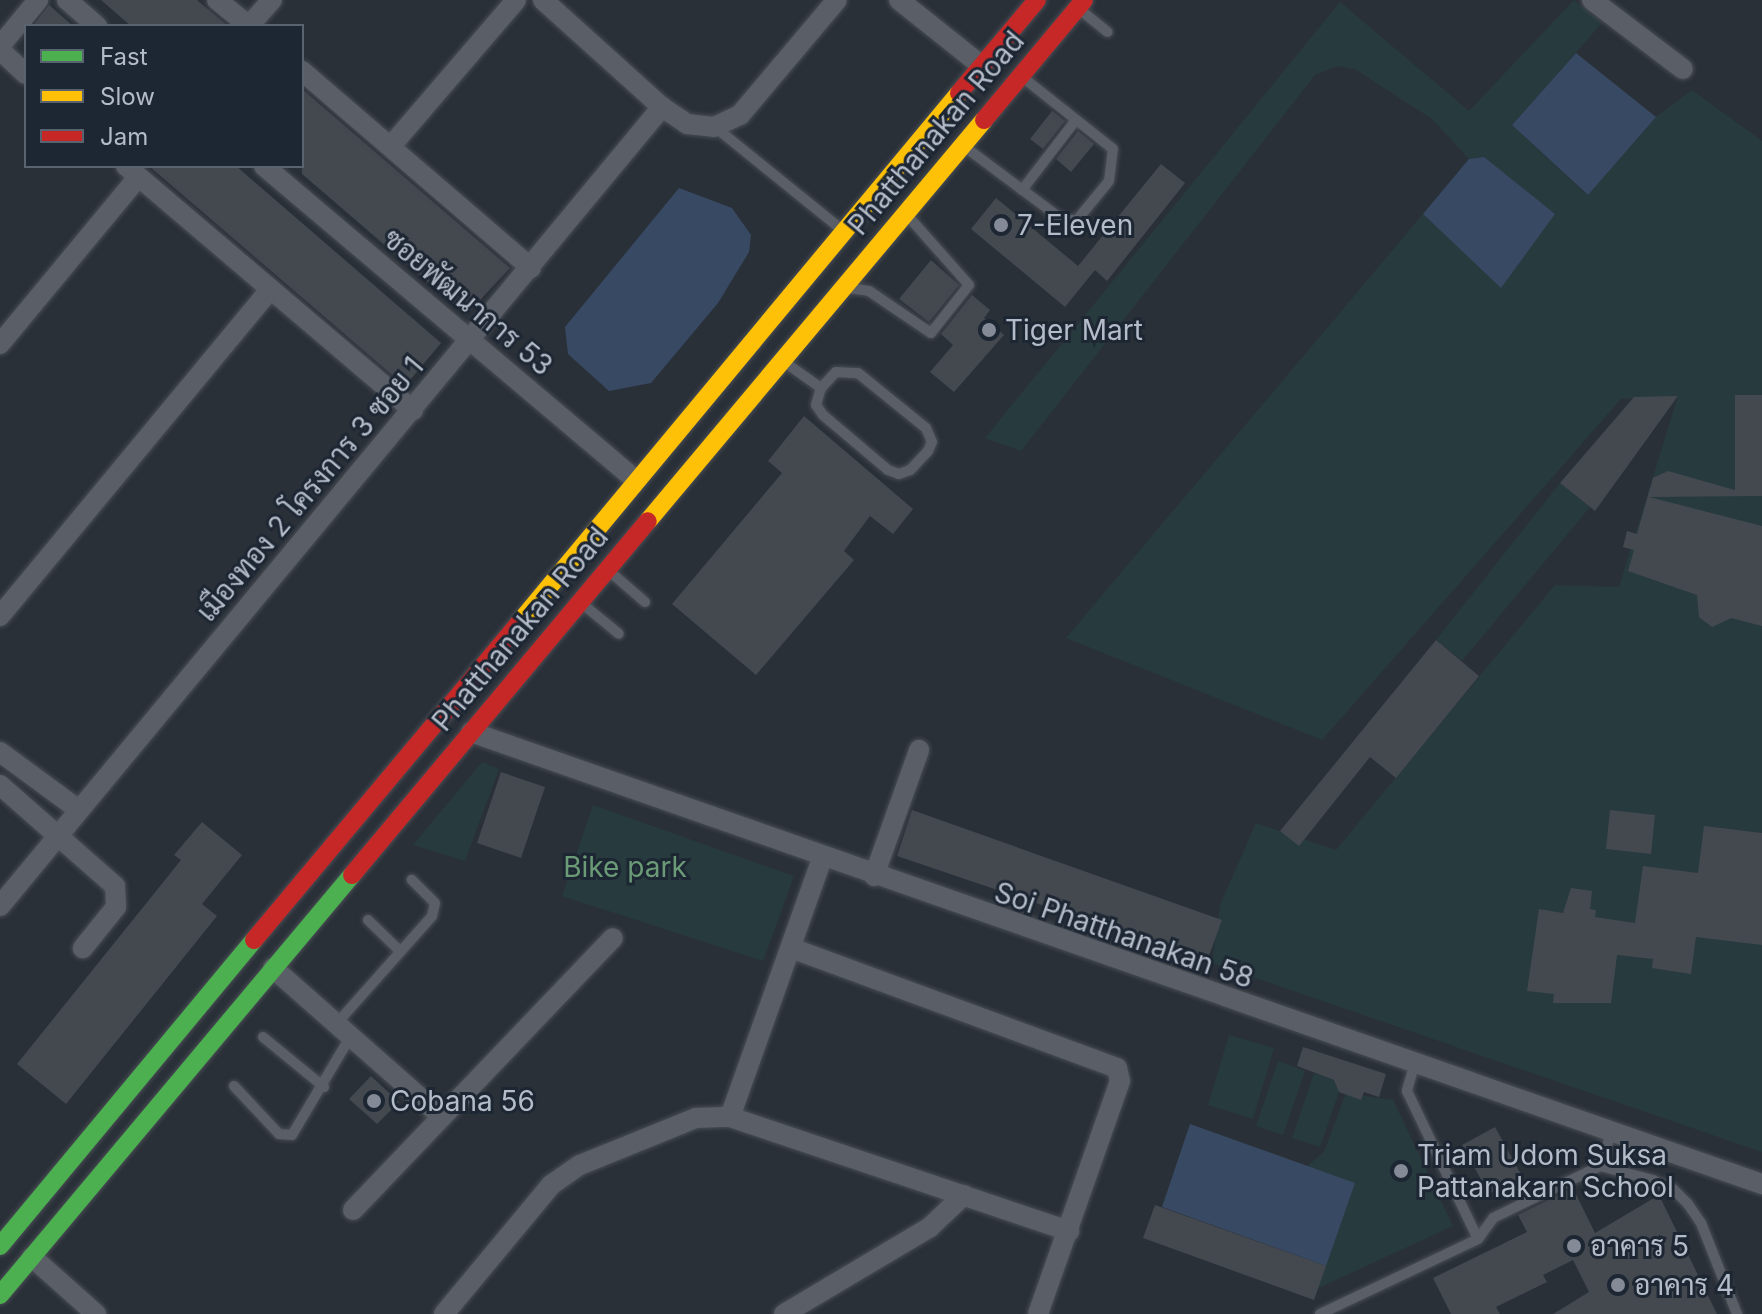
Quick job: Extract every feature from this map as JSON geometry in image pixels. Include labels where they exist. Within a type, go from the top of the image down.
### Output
[{"type":"main road","name":"Phatthanakan Road","points":[[0,1246],[1037,0]]},
{"type":"main road","name":"Phatthanakan Road","points":[[0,1295],[1021,76],[1077,2]]},
{"type":"main road","points":[[636,480],[672,493]]},
{"type":"main road","points":[[446,710],[471,732]]},
{"type":"street","points":[[24,72],[0,48],[38,0]]},
{"type":"street","points":[[67,0],[95,24]]},
{"type":"street","points":[[217,0],[247,24]]},
{"type":"street","points":[[251,24],[272,0]]},
{"type":"street","points":[[391,146],[516,0]]},
{"type":"street","points":[[543,0],[662,107],[687,124],[714,127],[740,115],[837,0]]},
{"type":"street","points":[[899,0],[982,66]]},
{"type":"street","points":[[1592,0],[1683,69]]},
{"type":"street","points":[[304,73],[531,268]]},
{"type":"street","name":"เมืองทอง 2 โครงการ 3 ซอย 1","points":[[0,906],[662,107]]},
{"type":"street","name":"ซอยพัฒนาการ 53","points":[[266,168],[636,480]]},
{"type":"street","points":[[0,344],[132,172],[413,410]]},
{"type":"street","points":[[0,616],[269,291]]},
{"type":"street","name":"Soi Phatthanakan 58","points":[[471,732],[822,859],[1762,1184]]},
{"type":"street","points":[[874,876],[919,750]]},
{"type":"street","points":[[0,752],[79,810]]},
{"type":"street","points":[[0,785],[115,886],[118,897],[83,948]]},
{"type":"street","points":[[730,1117],[822,859]]},
{"type":"street","points":[[353,1210],[613,938]]},
{"type":"street","points":[[791,948],[1117,1068],[1120,1081],[1038,1314]]},
{"type":"street","points":[[273,968],[345,1028],[442,1117]]},
{"type":"street","points":[[444,1314],[551,1185],[570,1171],[696,1118],[730,1117],[1069,1231]]},
{"type":"street","points":[[784,1314],[929,1228],[964,1195]]},
{"type":"street","points":[[32,1257],[96,1314]]},
{"type":"lane","points":[[1077,2],[1108,32]]},
{"type":"lane","points":[[963,145],[1063,220],[1077,220],[1109,181],[1113,149],[1021,76]]},
{"type":"lane","points":[[1022,190],[1076,120]]},
{"type":"lane","points":[[714,127],[844,231]]},
{"type":"lane","points":[[843,287],[869,291],[931,333],[969,285],[905,213]]},
{"type":"lane","points":[[782,360],[821,388]]},
{"type":"lane","points":[[836,372],[858,373],[926,428],[932,442],[928,451],[910,470],[899,474],[888,470],[823,415],[816,405],[821,388],[836,372]]},
{"type":"lane","points":[[607,569],[645,602]]},
{"type":"lane","points":[[580,601],[619,634]]},
{"type":"lane","points":[[234,1086],[285,1137],[298,1129],[324,1087],[345,1028],[400,951],[435,909],[431,897],[412,880]]},
{"type":"lane","points":[[368,920],[400,951]]},
{"type":"lane","points":[[263,1037],[324,1087]]},
{"type":"lane","points":[[1414,1066],[1407,1091],[1478,1239]]},
{"type":"lane","points":[[1600,1166],[1611,1134]]},
{"type":"lane","points":[[1320,1314],[1478,1239],[1493,1218],[1600,1166],[1673,1189],[1701,1223],[1737,1314]]},
{"type":"green space","points":[[1574,0],[1602,23],[1512,125],[1587,195],[1656,117],[1692,90],[1762,141],[1762,1152],[1212,963],[1220,905],[1256,823],[1336,850],[1555,585],[1619,587],[1678,396],[1621,399],[1322,740],[1066,638],[1423,214],[1501,287],[1484,157],[1469,159],[1432,119],[1355,69],[1337,66],[1315,75],[1021,451],[985,438],[1340,2],[1469,111]]},
{"type":"green space","points":[[1560,483],[1590,507],[1462,661],[1436,640]]},
{"type":"green space","points":[[482,762],[499,769],[465,861],[413,845]]},
{"type":"green space","name":"Bike park","points":[[593,805],[794,876],[763,961],[562,896]]},
{"type":"green space","points":[[1229,1035],[1274,1048],[1253,1119],[1208,1105]]},
{"type":"green space","points":[[1278,1061],[1305,1071],[1283,1135],[1256,1126]]},
{"type":"green space","points":[[1314,1073],[1342,1083],[1320,1147],[1292,1138]]},
{"type":"green space","points":[[1346,1093],[1393,1100],[1453,1226],[1312,1291],[1306,1167],[1324,1152]]},
{"type":"water","points":[[1576,53],[1656,117],[1588,195],[1512,125]]},
{"type":"water","points":[[1484,157],[1555,214],[1501,288],[1423,214],[1469,159]]},
{"type":"water","points":[[679,188],[732,208],[751,235],[749,252],[718,303],[651,383],[609,391],[568,354],[565,327]]},
{"type":"water","points":[[1190,1124],[1355,1183],[1326,1266],[1162,1207]]},
{"type":"building","points":[[101,0],[197,0],[226,24],[129,24]]},
{"type":"building","points":[[49,5],[71,24],[35,24]]},
{"type":"building","points":[[304,91],[510,268],[466,315],[302,174]]},
{"type":"building","points":[[1052,111],[1065,121],[1043,149],[1030,139]]},
{"type":"building","points":[[1078,131],[1094,144],[1071,172],[1056,159]]},
{"type":"building","points":[[1161,164],[1185,183],[1107,281],[1095,270],[1065,307],[971,229],[996,198],[1078,266]]},
{"type":"building","points":[[151,168],[238,168],[441,343],[405,386]]},
{"type":"building","points":[[931,260],[959,285],[929,322],[899,299]]},
{"type":"building","points":[[972,295],[990,310],[984,318],[1004,335],[954,392],[930,372],[953,345],[941,334]]},
{"type":"building","points":[[1735,395],[1762,395],[1762,496],[1649,497],[1762,526],[1762,626],[1731,618],[1712,627],[1699,617],[1697,595],[1628,571],[1634,550],[1623,547],[1627,531],[1637,534],[1653,478],[1668,471],[1735,490]]},
{"type":"building","points":[[1678,396],[1595,511],[1560,483],[1634,397]]},
{"type":"building","points":[[804,416],[913,509],[893,534],[870,516],[844,551],[854,560],[756,675],[672,604],[782,473],[768,461]]},
{"type":"building","points":[[1436,640],[1479,676],[1396,778],[1370,757],[1299,846],[1280,831]]},
{"type":"building","points":[[501,772],[545,787],[521,858],[477,843]]},
{"type":"building","points":[[912,810],[1222,920],[1207,961],[897,856]]},
{"type":"building","points":[[1610,810],[1655,815],[1651,854],[1606,849]]},
{"type":"building","points":[[202,822],[242,855],[202,904],[217,916],[66,1104],[17,1064],[181,860],[174,855]]},
{"type":"building","points":[[1704,826],[1762,833],[1762,945],[1696,937],[1691,974],[1652,968],[1653,959],[1617,955],[1611,1003],[1553,1003],[1554,994],[1527,991],[1539,909],[1563,913],[1571,888],[1592,891],[1590,909],[1596,910],[1595,917],[1635,923],[1643,866],[1698,873]]},
{"type":"building","points":[[1303,1047],[1386,1074],[1379,1097],[1364,1092],[1361,1100],[1339,1092],[1334,1080],[1297,1066]]},
{"type":"building","name":"Cobana 56","points":[[371,1076],[399,1102],[377,1124],[349,1099]]},
{"type":"building","points":[[1495,1127],[1522,1176],[1489,1194],[1462,1145]]},
{"type":"building","points":[[1573,1188],[1595,1233],[1659,1195],[1717,1314],[1553,1314],[1589,1292],[1573,1260],[1543,1275],[1547,1282],[1496,1307],[1500,1314],[1451,1314],[1433,1278],[1527,1232],[1518,1215]]},
{"type":"building","points":[[1155,1205],[1326,1266],[1314,1300],[1143,1238]]},
{"type":"traffic: fast","points":[[0,1295],[352,875]]},
{"type":"traffic: fast","points":[[0,1246],[254,940]]},
{"type":"traffic: slow","points":[[519,623],[959,93]]},
{"type":"traffic: slow","points":[[648,521],[984,120]]},
{"type":"traffic: jam","points":[[959,93],[1037,0]]},
{"type":"traffic: jam","points":[[984,120],[1084,0]]},
{"type":"traffic: jam","points":[[352,875],[648,521]]},
{"type":"traffic: jam","points":[[254,940],[519,623]]},
{"type":"place","name":"7-Eleven","points":[[1001,225]]},
{"type":"place","name":"Tiger Mart","points":[[989,330]]},
{"type":"place","name":"Cobana 56","points":[[374,1101]]},
{"type":"place","name":"Triam Udom Suksa Pattanakarn School","points":[[1401,1171]]},
{"type":"place","name":"อาคาร 5","points":[[1574,1246]]},
{"type":"place","name":"อาคาร 4","points":[[1618,1285]]}]
